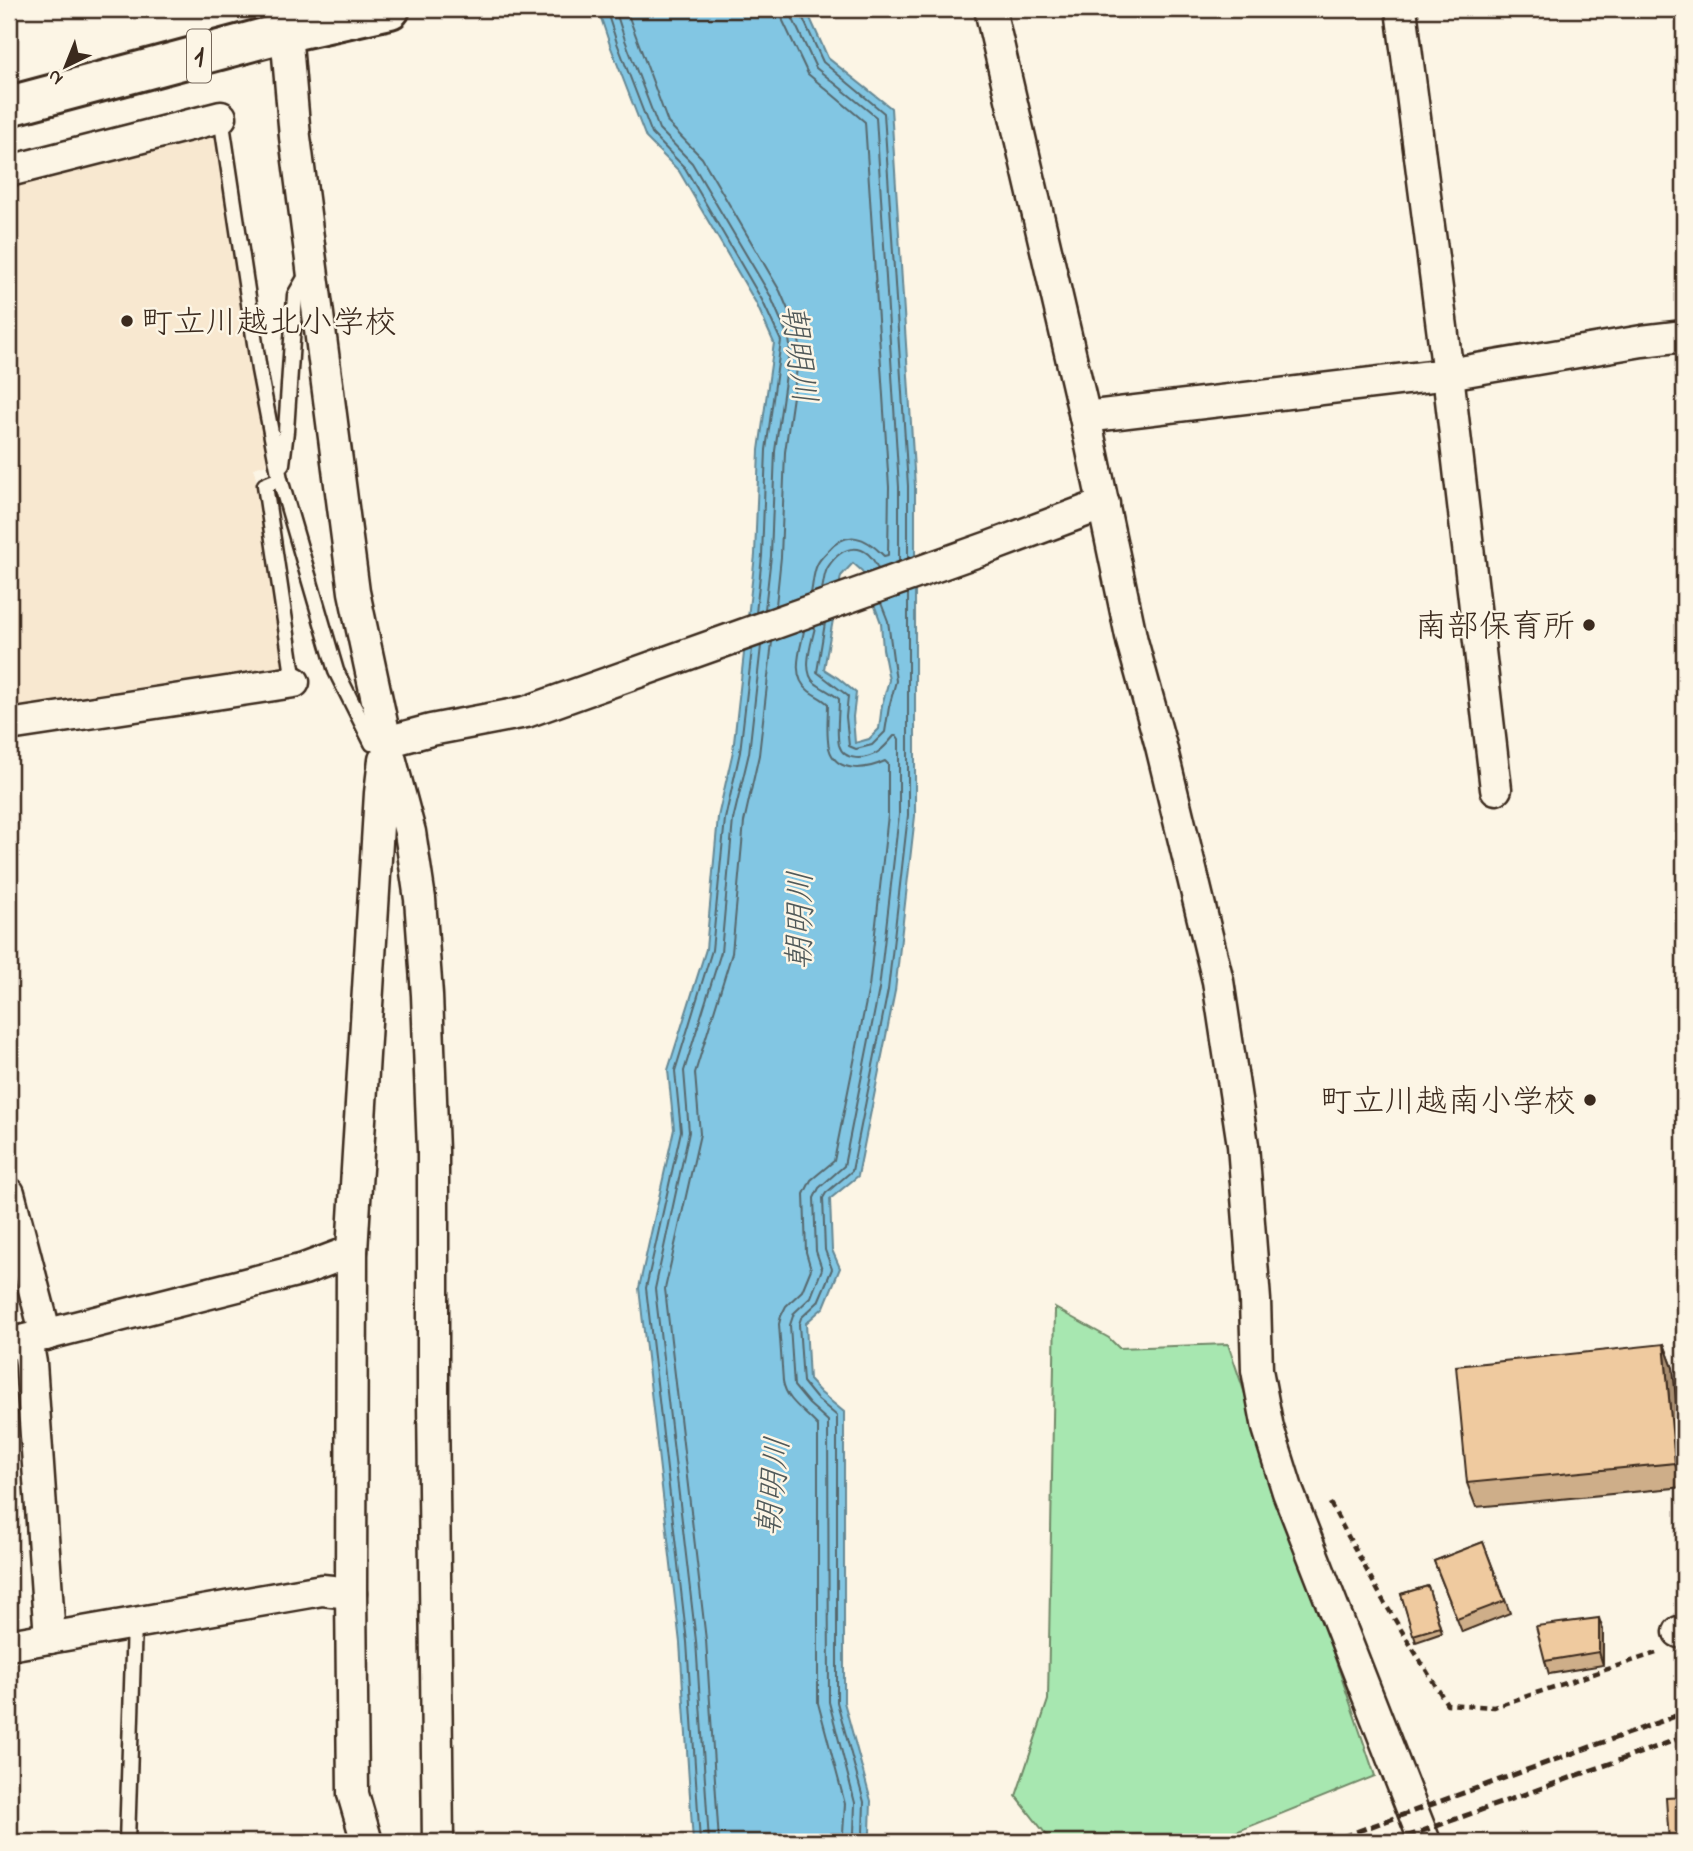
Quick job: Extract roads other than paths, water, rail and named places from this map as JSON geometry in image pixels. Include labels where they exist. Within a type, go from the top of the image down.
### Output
[{"type":"highway","name":"1","points":[[9,106],[286,21],[390,9]]},
{"type":"street","points":[[990,9],[1085,417],[1132,641],[1161,746],[1218,981],[1243,1144],[1255,1300],[1257,1370],[1268,1428],[1288,1492],[1425,1842]]},
{"type":"street","points":[[1401,9],[1448,374],[1496,789]]},
{"type":"street","points":[[286,21],[295,137],[354,592],[386,742],[410,832],[419,899],[427,995],[433,1151],[438,1842]]},
{"type":"street","points":[[9,171],[220,117]]},
{"type":"street","points":[[1085,417],[1448,374],[1684,336]]},
{"type":"street","points":[[386,742],[431,730],[526,712],[1104,504]]},
{"type":"street","points":[[9,725],[294,682]]},
{"type":"street","points":[[352,1842],[352,1251],[380,793],[386,742]]},
{"type":"street","points":[[9,1194],[31,1363],[50,1638]]},
{"type":"street","points":[[27,1340],[304,1269],[352,1251]]},
{"type":"street","points":[[9,1645],[322,1590],[351,1593]]},
{"type":"street","points":[[353,1794],[367,1842]]},
{"type":"lane","points":[[220,117],[259,370],[280,479],[336,671],[372,743],[386,742]]},
{"type":"lane","points":[[280,479],[295,295],[313,265]]},
{"type":"lane","points":[[280,479],[265,485],[294,682]]},
{"type":"lane","points":[[127,1842],[134,1623]]},
{"type":"water","name":"朝明川","points":[[598,9],[806,9],[828,58],[891,108],[915,486],[915,816],[895,991],[858,1176],[830,1199],[832,1250],[840,1268],[824,1307],[806,1323],[809,1380],[844,1412],[844,1702],[871,1801],[872,1842],[693,1842],[680,1643],[639,1288],[674,1129],[668,1070],[706,949],[718,817],[733,751],[755,555],[759,450],[774,343],[756,303],[679,171],[646,138]],"holes":[[[853,563],[862,571],[881,623],[889,680],[879,729],[869,739],[855,743],[853,717],[856,693],[824,669],[841,576]]]},
{"type":"railway","points":[[1328,1842],[1684,1713]]},
{"type":"railway","points":[[1392,1842],[1684,1737]]},
{"type":"place","name":"町立川越北小学校","points":[[127,321]]},
{"type":"place","name":"南部保育所","points":[[1589,625]]},
{"type":"place","name":"町立川越南小学校","points":[[1590,1100]]}]
